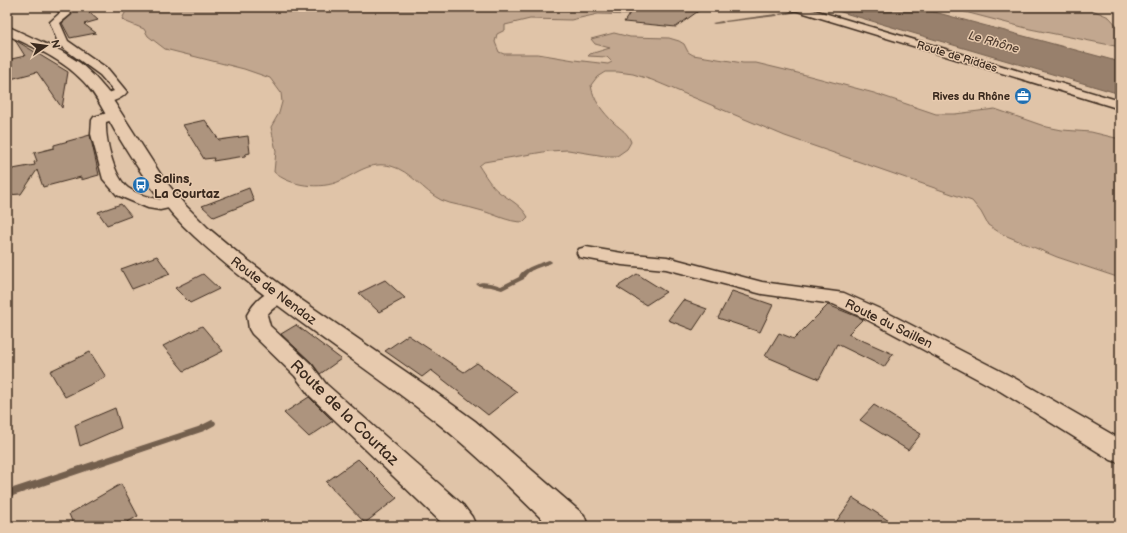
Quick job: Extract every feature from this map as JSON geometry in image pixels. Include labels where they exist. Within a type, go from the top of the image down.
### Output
[{"type":"main road","name":"Route de Nendaz","points":[[7,30],[59,56],[77,68],[95,85],[155,180],[182,214],[215,244],[279,295],[449,418],[498,458],[572,526]]},
{"type":"street","points":[[60,7],[66,14],[55,22],[63,43],[104,72],[120,92],[99,120],[98,128],[98,134],[111,179],[123,192],[154,204],[160,206],[172,202]]},
{"type":"street","name":"Route de Riddes","points":[[794,7],[1120,105]]},
{"type":"street","name":"Route du Saillen","points":[[586,253],[622,259],[667,263],[762,288],[837,298],[879,317],[1008,385],[1120,452]]},
{"type":"street","name":"Route de la Courtaz","points":[[279,295],[262,307],[257,316],[260,328],[303,370],[318,390],[438,500],[462,526]]},
{"type":"shaded area","points":[[121,7],[618,7],[621,10],[634,12],[634,8],[632,7],[640,7],[636,15],[598,14],[571,20],[530,19],[505,25],[505,30],[497,34],[495,42],[499,52],[504,54],[538,54],[608,64],[612,62],[607,57],[588,56],[610,48],[595,44],[591,39],[614,33],[630,37],[669,38],[684,44],[688,52],[693,55],[743,63],[756,63],[806,75],[874,93],[936,114],[955,114],[995,109],[1047,127],[1062,130],[1091,132],[1120,139],[1120,278],[1057,257],[1002,234],[988,225],[981,212],[972,201],[785,136],[652,80],[633,74],[618,72],[605,72],[597,77],[591,85],[599,106],[630,139],[631,142],[627,149],[617,156],[605,156],[568,150],[549,151],[484,162],[479,166],[496,190],[522,209],[528,217],[523,222],[517,222],[441,200],[428,192],[405,172],[391,166],[370,166],[332,184],[315,186],[288,181],[274,172],[276,151],[271,127],[279,113],[282,102],[281,93],[270,78],[244,69],[165,49],[148,36],[144,29],[124,21],[122,19],[126,11]]},
{"type":"shaded area","points":[[946,7],[1085,7],[1109,17],[1120,29],[1120,47],[1030,29]]},
{"type":"water","name":"Le Rhône","points":[[824,7],[916,7],[1120,62],[1120,94]]},
{"type":"building","points":[[67,7],[83,7],[98,20],[84,24],[96,33],[70,38],[62,23],[72,14]]},
{"type":"building","points":[[634,7],[704,7],[676,27],[624,22]]},
{"type":"building","points":[[15,40],[68,72],[62,108],[37,72],[7,80],[7,60],[25,56]]},
{"type":"building","points":[[205,120],[219,140],[248,136],[250,153],[246,154],[245,156],[213,161],[214,158],[204,159],[183,125]]},
{"type":"building","points":[[90,135],[99,175],[81,180],[81,177],[43,187],[37,170],[21,194],[7,195],[7,170],[35,165],[34,162],[37,161],[34,153],[54,148],[54,145]]},
{"type":"building","points":[[249,188],[254,201],[214,217],[202,206]]},
{"type":"building","points":[[121,204],[131,216],[107,225],[98,212]]},
{"type":"building","points":[[157,256],[170,274],[132,289],[121,269]]},
{"type":"building","points":[[203,274],[219,289],[190,303],[175,288]]},
{"type":"building","points":[[637,274],[666,292],[646,305],[617,287]]},
{"type":"building","points":[[385,280],[405,298],[379,312],[359,293]]},
{"type":"building","points":[[732,291],[773,305],[760,332],[718,318]]},
{"type":"building","points":[[683,300],[707,309],[693,330],[668,320]]},
{"type":"building","points":[[828,305],[863,319],[848,334],[893,354],[884,367],[837,344],[819,379],[765,356],[779,333],[794,339]]},
{"type":"building","points":[[296,325],[341,359],[320,374],[312,363],[281,334]]},
{"type":"building","points":[[202,326],[223,351],[184,371],[163,346]]},
{"type":"building","points":[[408,335],[464,372],[477,363],[517,392],[488,415],[431,370],[422,377],[385,351]]},
{"type":"building","points":[[90,352],[106,377],[65,397],[50,371]]},
{"type":"building","points":[[309,397],[333,421],[309,437],[284,413]]},
{"type":"building","points":[[874,405],[921,434],[908,450],[860,420]]},
{"type":"building","points":[[115,408],[121,428],[80,446],[75,425]]},
{"type":"building","points":[[358,459],[397,498],[365,523],[326,482]]},
{"type":"building","points":[[121,484],[138,516],[121,526],[74,526],[69,514]]},
{"type":"building","points":[[853,498],[897,526],[833,526]]},
{"type":"waterway","points":[[780,14],[797,11]]},
{"type":"waterway","points":[[726,21],[776,15]]},
{"type":"waterway","points":[[714,23],[722,22]]},
{"type":"waterway","points":[[479,284],[502,288],[522,278],[522,275],[530,269],[549,262]]},
{"type":"waterway","points":[[7,494],[201,429],[212,423]]},
{"type":"place","name":"Rives du Rhône","points":[[1023,96]]},
{"type":"place","name":"Salins, La Courtaz","points":[[141,185]]}]
